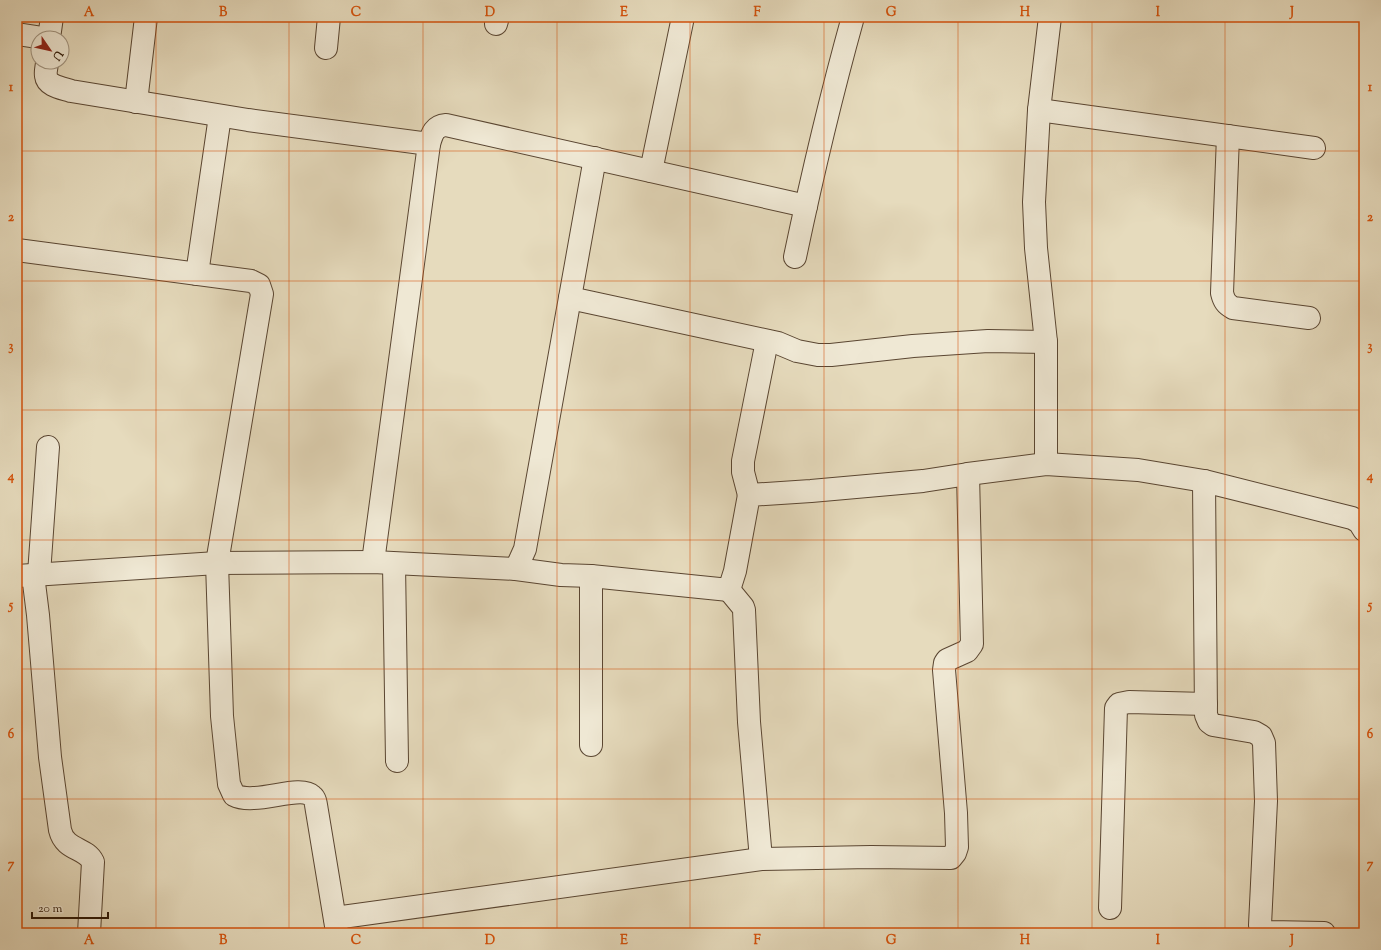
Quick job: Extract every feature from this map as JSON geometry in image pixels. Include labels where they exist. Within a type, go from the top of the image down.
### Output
[{"type":"street","points":[[50,30],[52,17]]},
{"type":"street","points":[[136,102],[146,17]]},
{"type":"street","points":[[326,48],[329,17]]},
{"type":"street","points":[[651,171],[683,17]]},
{"type":"street","points":[[795,257],[838,72],[854,17]]},
{"type":"street","points":[[1046,464],[1046,342],[1036,248],[1034,202],[1039,110],[1050,17]]},
{"type":"street","points":[[17,34],[30,36]]},
{"type":"street","points":[[46,70],[46,76],[49,82],[56,87],[220,116],[429,144]]},
{"type":"street","points":[[1039,110],[1314,148]]},
{"type":"street","points":[[197,274],[220,116]]},
{"type":"street","points":[[397,761],[383,563],[429,144],[433,131],[440,126],[446,125],[806,206]]},
{"type":"street","points":[[1228,136],[1223,298],[1228,305],[1233,308],[1309,318]]},
{"type":"street","points":[[516,568],[525,549],[595,158]]},
{"type":"street","points":[[17,250],[255,282],[259,285],[262,294],[216,563],[222,684],[222,716],[229,784],[234,794],[244,799],[301,792],[312,795],[317,811],[336,926],[761,859],[871,857],[951,858],[957,847],[956,813],[944,670],[947,660],[967,651],[972,644],[968,474]]},
{"type":"street","points":[[570,298],[778,343],[797,351],[818,355],[988,341],[1046,342]]},
{"type":"street","points":[[729,590],[735,571],[749,495],[743,472],[743,460],[767,341]]},
{"type":"street","points":[[48,447],[30,575],[38,615],[50,756],[60,830],[65,841],[86,854],[93,862],[89,933]]},
{"type":"street","points":[[749,495],[811,492],[923,481],[1046,464],[1138,470],[1204,481],[1352,518],[1359,522],[1364,530]]},
{"type":"street","points":[[1204,481],[1206,715],[1209,722],[1213,726],[1254,732],[1261,736],[1264,743],[1266,802],[1260,925],[1262,931],[1268,932],[1324,933]]},
{"type":"street","points":[[30,575],[216,563],[383,563],[516,568],[561,575],[591,576],[729,590],[744,607],[749,722],[761,859]]},
{"type":"street","points":[[591,576],[591,745]]},
{"type":"street","points":[[1110,908],[1116,708],[1119,704],[1129,702],[1206,704]]}]
